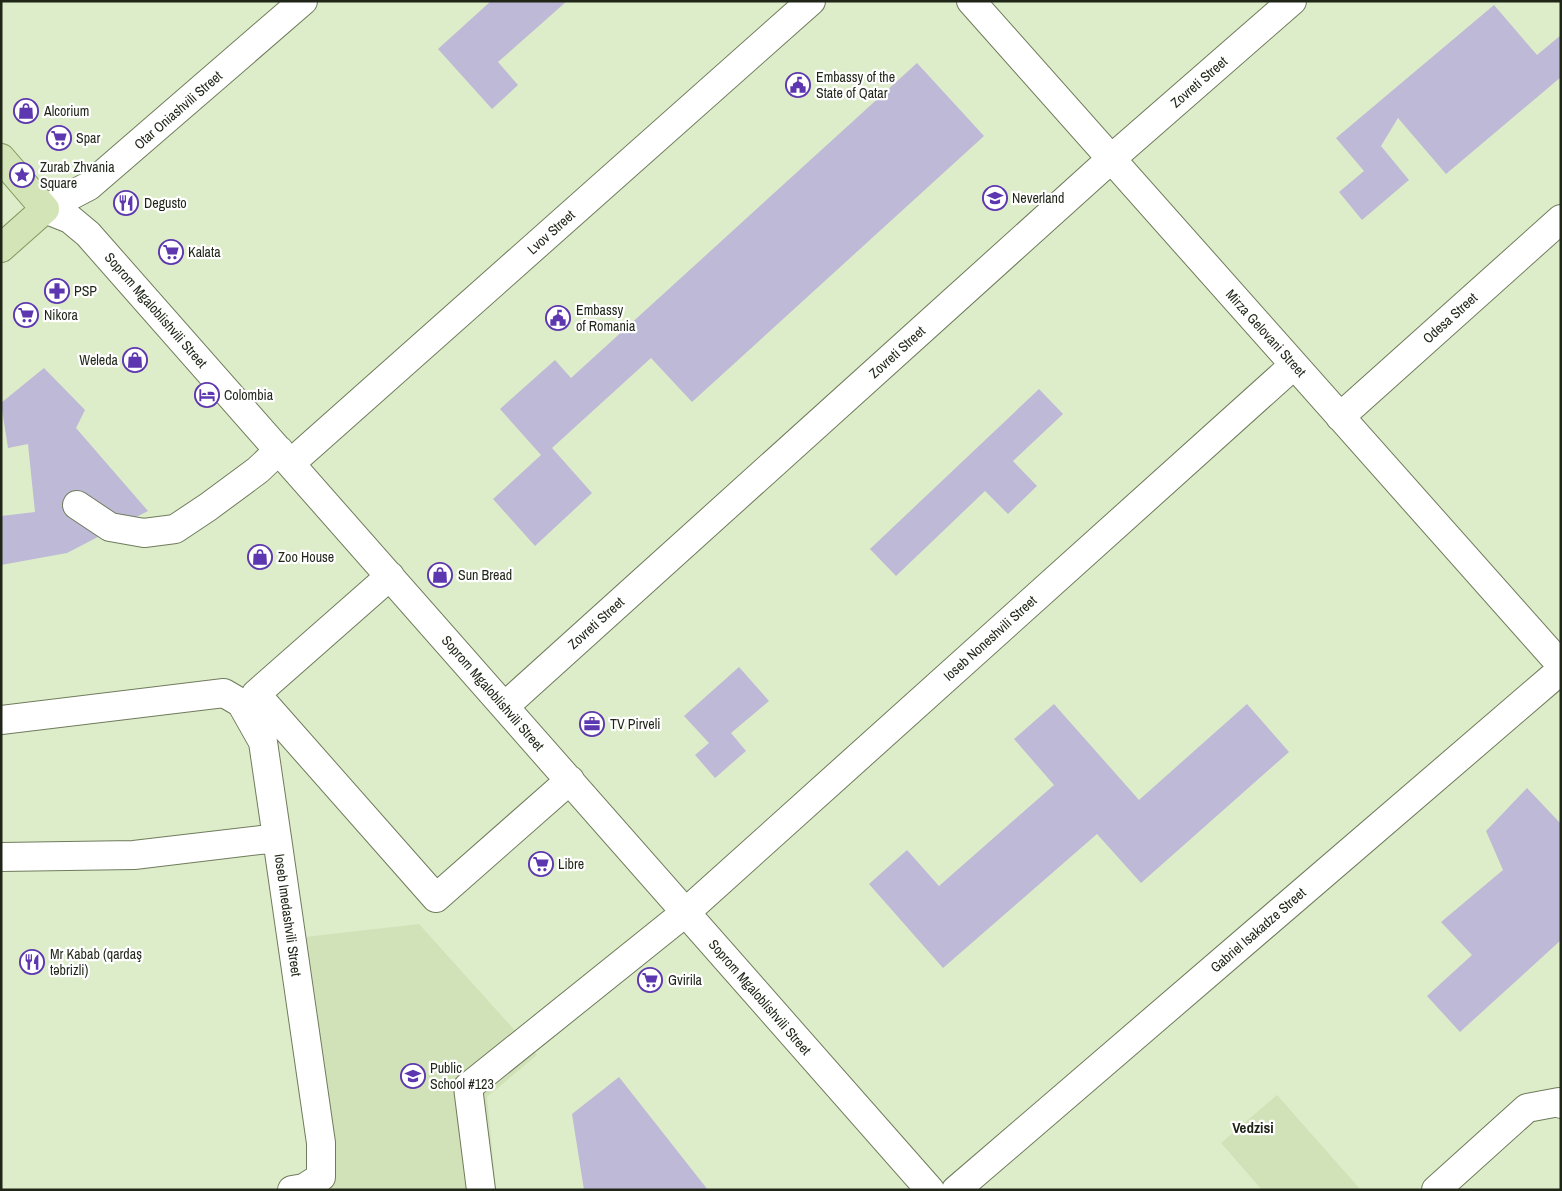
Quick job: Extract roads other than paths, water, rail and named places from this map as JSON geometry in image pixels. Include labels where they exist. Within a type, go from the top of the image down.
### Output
[{"type":"main road","points":[[1,158],[46,209],[1,248]]},
{"type":"street","name":"Otar Oniashvili Street","points":[[46,209],[90,186],[303,1]]},
{"type":"street","name":"Lvov Street","points":[[77,504],[110,527],[144,534],[175,529],[258,470],[285,457],[811,1]]},
{"type":"street","name":"Mirza Gelovani Street","points":[[971,1],[1561,665]]},
{"type":"street","name":"Zovreti Street","points":[[505,706],[1111,159],[1292,1]]},
{"type":"street","name":"Soprom Mgaloblishvili Street","points":[[46,209],[70,219],[88,234],[930,1190]]},
{"type":"street","name":"Odesa Street","points":[[1340,417],[1561,219]]},
{"type":"street","name":"Ioseb Noneshvili Street","points":[[481,1190],[468,1087],[686,912],[1294,365]]},
{"type":"street","points":[[390,576],[256,694],[262,702],[436,898],[570,780]]},
{"type":"street","name":"Gabriel Isakadze Street","points":[[956,1190],[1561,670]]},
{"type":"street","points":[[1,720],[224,693],[241,703],[263,742],[277,838]]},
{"type":"street","name":"Ioseb Imedashvili Street","points":[[1,857],[134,855],[277,838],[321,1143],[305,1186]]},
{"type":"street","points":[[1436,1190],[1527,1108],[1559,1102],[1561,1104]]},
{"type":"place","name":"Embassy of the State of Qatar","points":[[798,85]]},
{"type":"place","name":"Alcorium","points":[[26,111]]},
{"type":"place","name":"Spar","points":[[59,138]]},
{"type":"place","name":"Zurab Zhvania Square","points":[[22,175]]},
{"type":"place","name":"Neverland","points":[[995,198]]},
{"type":"place","name":"Degusto","points":[[126,203]]},
{"type":"place","name":"Kalata","points":[[171,252]]},
{"type":"place","name":"PSP","points":[[57,291]]},
{"type":"place","name":"Nikora","points":[[26,315]]},
{"type":"place","name":"Embassy of Romania","points":[[558,318]]},
{"type":"place","name":"Weleda","points":[[135,360]]},
{"type":"place","name":"Colombia","points":[[207,395]]},
{"type":"place","name":"Zoo House","points":[[260,557]]},
{"type":"place","name":"Sun Bread","points":[[440,575]]},
{"type":"place","name":"TV Pirveli","points":[[592,724]]},
{"type":"place","name":"Libre","points":[[541,864]]},
{"type":"place","name":"Mr Kabab (qardaş təbrizli)","points":[[32,962]]},
{"type":"place","name":"Gvirila","points":[[650,980]]},
{"type":"place","name":"Public School #123","points":[[413,1076]]},
{"type":"district","name":"Vedzisi","points":[[1253,1127]]}]
